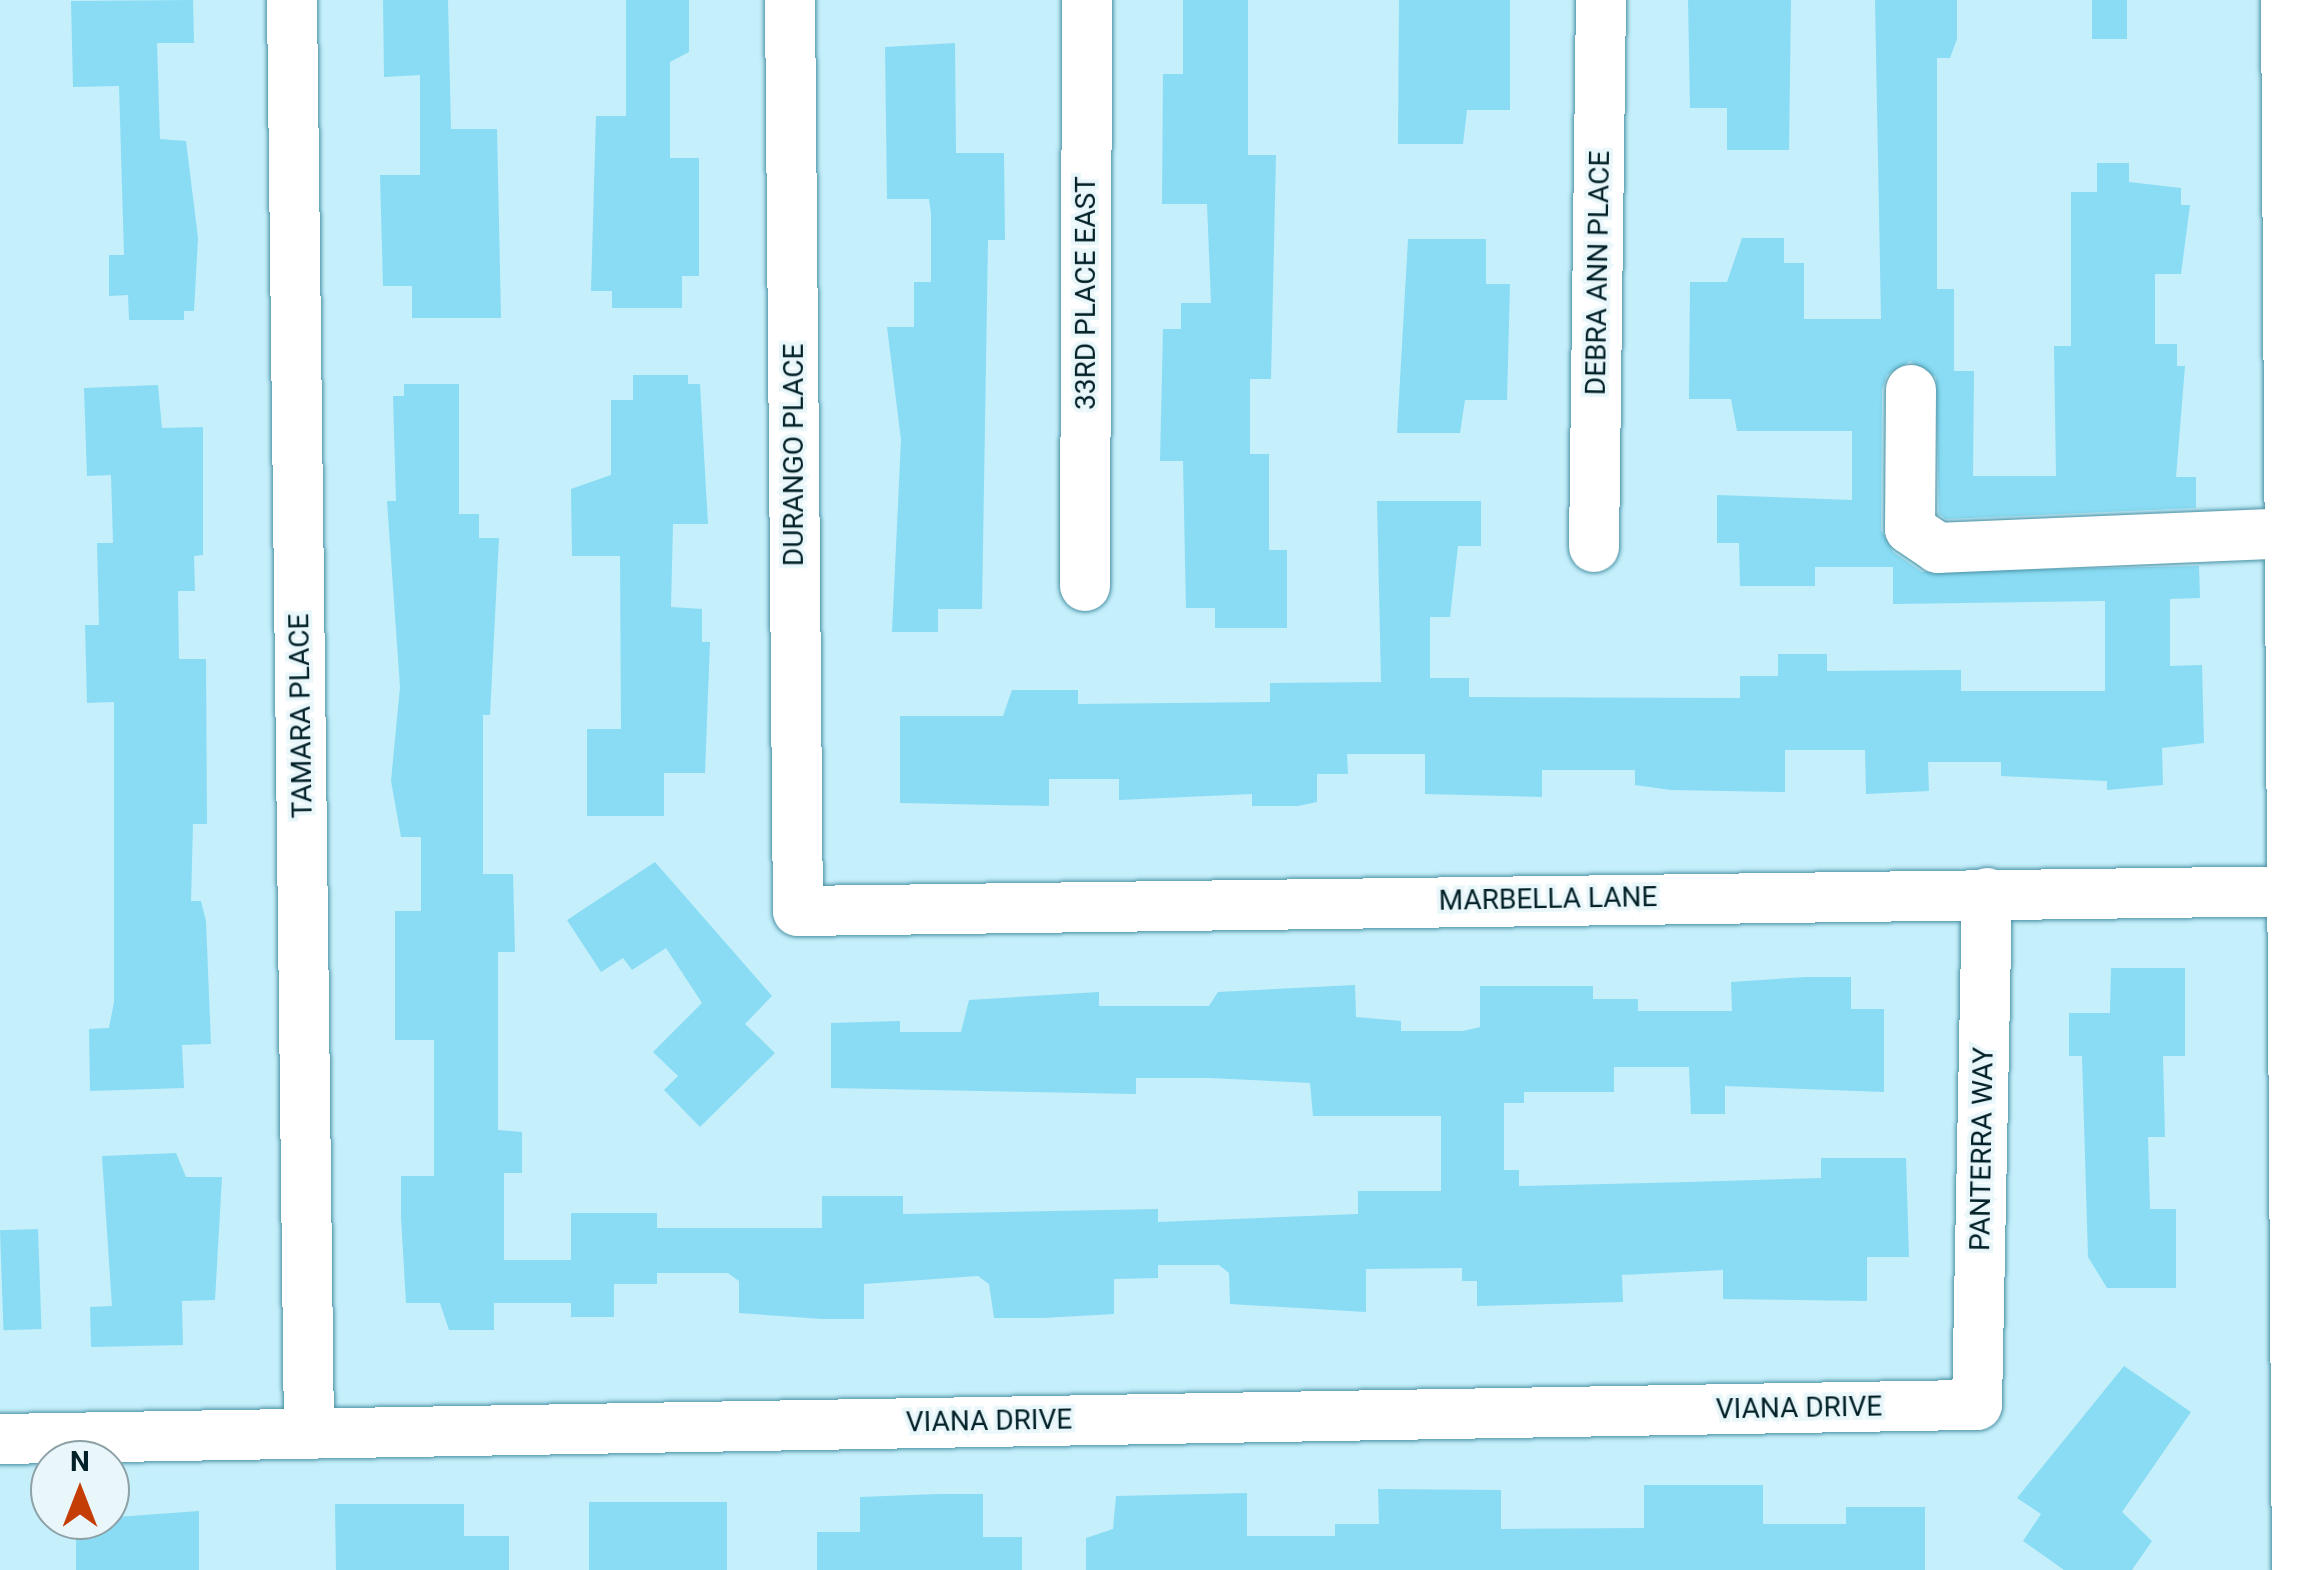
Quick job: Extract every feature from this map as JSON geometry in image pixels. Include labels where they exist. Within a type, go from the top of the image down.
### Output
[{"type":"street","name":"TAMARA PLACE","points":[[292,0],[309,1433]]},
{"type":"street","name":"DURANGO PLACE","points":[[790,0],[798,911]]},
{"type":"street","name":"33RD PLACE EAST","points":[[1085,586],[1088,0]]},
{"type":"street","name":"DEBRA ANN PLACE","points":[[1594,547],[1601,0]]},
{"type":"street","points":[[2286,0],[2298,891],[2296,1570]]},
{"type":"street","points":[[1911,390],[1910,529],[1938,548],[2293,533]]},
{"type":"street","name":"MARBELLA LANE","points":[[798,911],[1987,892],[2298,891]]},
{"type":"street","name":"PANTERRA WAY","points":[[1977,1405],[1987,892]]},
{"type":"street","name":"VIANA DRIVE","points":[[0,1439],[1977,1405]]},
{"type":"building","points":[[193,0],[194,43],[157,43],[160,139],[186,141],[198,238],[194,311],[184,311],[184,320],[129,320],[128,295],[109,296],[109,255],[124,255],[119,86],[73,87],[71,1]]},
{"type":"building","points":[[383,0],[448,0],[451,129],[497,129],[501,318],[412,318],[412,286],[383,286],[380,175],[420,175],[420,75],[384,77]]},
{"type":"building","points":[[626,0],[689,0],[689,52],[670,62],[670,158],[699,158],[699,276],[682,276],[682,308],[612,308],[612,291],[591,291],[596,116],[626,116]]},
{"type":"building","points":[[1183,0],[1248,0],[1248,155],[1276,155],[1271,379],[1250,379],[1250,454],[1269,454],[1269,550],[1287,550],[1287,628],[1215,628],[1215,608],[1186,608],[1183,461],[1160,461],[1163,329],[1181,329],[1181,303],[1211,303],[1207,204],[1162,204],[1163,74],[1183,74]]},
{"type":"building","points":[[1399,0],[1510,0],[1510,110],[1467,110],[1463,144],[1398,144]]},
{"type":"building","points":[[1688,0],[1791,0],[1789,150],[1727,150],[1727,108],[1690,108]]},
{"type":"building","points":[[1875,0],[1957,0],[1957,39],[1950,58],[1937,58],[1937,289],[1954,289],[1954,371],[1974,371],[1973,476],[2056,476],[2054,346],[2071,346],[2071,192],[2097,192],[2097,163],[2129,163],[2129,182],[2181,188],[2181,205],[2190,205],[2181,274],[2155,274],[2155,344],[2177,344],[2177,366],[2185,366],[2176,477],[2196,477],[2196,508],[1946,519],[1939,514],[1936,377],[1910,361],[1887,375],[1882,390],[1881,530],[1893,552],[1922,572],[2199,566],[2200,598],[2170,599],[2170,666],[2202,665],[2204,743],[2162,748],[2163,785],[2107,790],[2107,781],[2001,776],[2001,762],[1928,762],[1929,791],[1866,794],[1865,750],[1785,750],[1785,792],[1671,790],[1635,785],[1635,770],[1542,770],[1542,797],[1425,794],[1425,754],[1347,754],[1348,774],[1317,774],[1317,802],[1298,806],[1252,806],[1252,794],[1119,800],[1119,779],[1049,779],[1049,806],[900,803],[900,716],[1003,716],[1012,690],[1078,690],[1078,704],[1270,702],[1270,683],[1381,682],[1377,501],[1481,501],[1481,546],[1458,546],[1450,617],[1430,617],[1430,678],[1469,678],[1469,697],[1740,698],[1740,676],[1778,676],[1778,654],[1827,654],[1827,671],[1961,670],[1961,691],[2105,691],[2105,601],[1893,604],[1893,567],[1815,567],[1815,586],[1740,586],[1739,543],[1717,543],[1717,495],[1852,500],[1852,431],[1737,431],[1731,399],[1689,399],[1690,282],[1727,282],[1742,238],[1784,238],[1784,263],[1804,263],[1804,319],[1881,319]]},
{"type":"building","points":[[2092,0],[2127,0],[2127,39],[2092,39]]},
{"type":"building","points":[[955,43],[956,153],[1004,153],[1005,240],[988,240],[982,609],[938,609],[938,632],[892,632],[901,440],[887,327],[914,327],[914,282],[931,282],[931,213],[929,199],[887,199],[885,47]]},
{"type":"building","points":[[1408,239],[1486,239],[1486,284],[1510,284],[1507,400],[1465,400],[1460,433],[1397,433]]},
{"type":"building","points":[[633,375],[688,375],[688,384],[700,384],[708,524],[673,524],[671,607],[702,609],[702,642],[710,642],[705,773],[664,773],[664,816],[587,816],[587,729],[621,729],[620,556],[572,556],[571,489],[611,475],[611,400],[633,400]]},
{"type":"building","points":[[404,384],[459,384],[459,514],[479,514],[479,538],[499,538],[490,715],[483,715],[483,874],[513,874],[515,952],[498,952],[498,1130],[522,1132],[522,1173],[504,1173],[504,1260],[571,1260],[571,1213],[657,1213],[657,1228],[822,1228],[822,1196],[903,1196],[903,1214],[1158,1209],[1158,1222],[1358,1214],[1358,1191],[1441,1191],[1441,1116],[1313,1116],[1310,1083],[1209,1078],[1136,1078],[1136,1094],[831,1088],[831,1023],[900,1021],[900,1032],[961,1032],[969,1000],[1099,992],[1099,1006],[1209,1006],[1218,992],[1355,985],[1356,1017],[1401,1021],[1401,1031],[1463,1031],[1480,1027],[1480,986],[1593,986],[1593,999],[1638,999],[1638,1011],[1732,1011],[1731,982],[1805,977],[1851,977],[1851,1009],[1884,1009],[1884,1092],[1725,1086],[1725,1114],[1691,1114],[1689,1067],[1614,1067],[1614,1092],[1524,1092],[1524,1103],[1504,1103],[1504,1170],[1519,1170],[1519,1186],[1689,1182],[1821,1178],[1821,1158],[1906,1158],[1909,1257],[1867,1257],[1867,1301],[1723,1299],[1723,1270],[1622,1275],[1623,1302],[1477,1306],[1477,1281],[1462,1281],[1462,1268],[1366,1269],[1366,1312],[1230,1304],[1229,1273],[1219,1265],[1158,1265],[1158,1278],[1114,1279],[1114,1314],[1043,1318],[994,1318],[989,1284],[978,1276],[864,1284],[864,1319],[822,1319],[739,1313],[739,1281],[728,1273],[657,1273],[657,1284],[614,1284],[614,1317],[571,1317],[571,1303],[494,1303],[494,1330],[449,1330],[440,1303],[406,1303],[401,1217],[401,1176],[434,1176],[434,1040],[395,1040],[395,911],[421,911],[421,837],[401,837],[391,781],[400,687],[387,501],[396,501],[393,396],[404,396]]},
{"type":"building","points":[[158,385],[162,428],[203,427],[203,555],[194,556],[195,591],[178,591],[179,659],[206,659],[207,824],[193,824],[191,901],[201,901],[206,921],[211,1044],[182,1045],[184,1088],[90,1091],[89,1029],[109,1028],[114,1002],[114,702],[87,703],[85,625],[99,625],[97,543],[113,543],[111,475],[87,476],[84,388]]},
{"type":"building","points":[[655,862],[772,996],[745,1024],[775,1053],[700,1127],[664,1090],[678,1076],[653,1052],[702,1003],[666,948],[632,970],[623,958],[601,972],[567,920]]},
{"type":"building","points":[[2111,968],[2185,968],[2185,1056],[2163,1056],[2165,1137],[2148,1137],[2150,1209],[2176,1209],[2176,1288],[2107,1288],[2088,1257],[2082,1056],[2069,1056],[2069,1013],[2110,1013]]},
{"type":"building","points":[[176,1153],[186,1177],[222,1177],[215,1300],[182,1301],[183,1345],[91,1347],[90,1307],[112,1306],[102,1156]]},
{"type":"building","points":[[38,1229],[41,1329],[4,1330],[0,1230]]},
{"type":"building","points":[[2124,1366],[2191,1412],[2122,1512],[2152,1541],[2132,1570],[2064,1570],[2023,1541],[2041,1514],[2017,1498]]},
{"type":"building","points":[[1644,1485],[1763,1485],[1763,1524],[1846,1524],[1846,1507],[1925,1507],[1925,1570],[1086,1570],[1086,1538],[1113,1529],[1116,1496],[1247,1493],[1247,1536],[1335,1536],[1335,1524],[1379,1524],[1378,1489],[1501,1490],[1501,1529],[1644,1528]]},
{"type":"building","points":[[983,1494],[983,1537],[1022,1537],[1022,1570],[817,1570],[817,1532],[860,1532],[860,1497]]},
{"type":"building","points":[[589,1502],[727,1502],[727,1570],[589,1570]]},
{"type":"building","points":[[335,1504],[464,1504],[464,1536],[509,1536],[509,1570],[336,1570]]},
{"type":"building","points":[[199,1511],[199,1570],[76,1570],[76,1540],[130,1540],[130,1516]]}]
